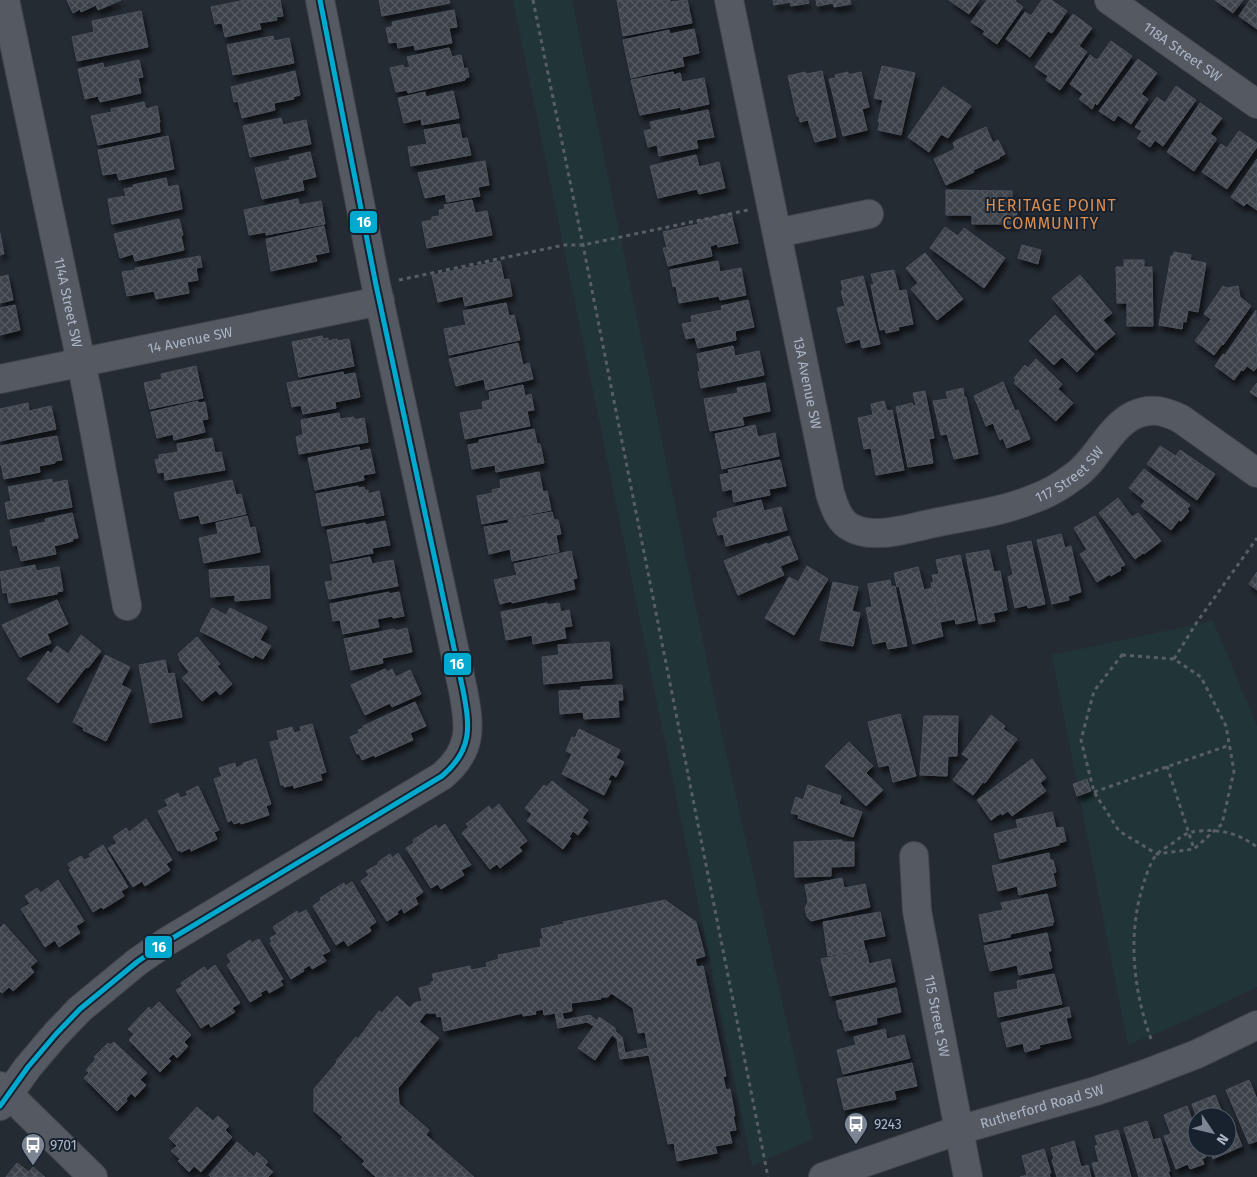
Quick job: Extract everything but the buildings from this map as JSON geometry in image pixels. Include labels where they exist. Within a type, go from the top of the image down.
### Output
[{"type":"street","name":"114A Street SW","points":[[5,0],[81,363],[126,606]]},
{"type":"street","points":[[92,1177],[3,1096],[56,1034],[80,1009],[137,962],[174,937],[442,776],[455,763],[467,740],[469,722],[463,690],[378,293],[320,0]]},
{"type":"street","name":"13A Avenue SW","points":[[729,0],[830,493],[840,517],[850,528]]},
{"type":"street","name":"118A Street SW","points":[[1109,0],[1257,104]]},
{"type":"street","points":[[777,233],[869,214]]},
{"type":"street","name":"14 Avenue SW","points":[[0,379],[81,363],[378,293]]},
{"type":"street","name":"117 Street SW","points":[[850,528],[863,532],[886,532],[1012,507],[1033,500],[1055,490],[1076,476],[1120,425],[1145,411],[1158,410],[1181,418],[1257,473]]},
{"type":"street","name":"115 Street SW","points":[[914,856],[916,911],[968,1177]]},
{"type":"street","name":"Rutherford Road SW","points":[[823,1177],[959,1130],[1096,1091],[1146,1074],[1197,1054],[1257,1025]]},
{"type":"path","points":[[533,0],[768,1177]]},
{"type":"path","points":[[378,293],[564,245],[583,245],[771,205]]},
{"type":"path","points":[[1174,659],[1197,622],[1257,538]]},
{"type":"path","points":[[1122,655],[1174,659],[1201,677],[1226,726],[1234,771],[1222,824],[1194,849],[1157,854],[1119,831],[1094,792],[1081,740],[1094,691],[1122,655]]},
{"type":"path","points":[[1094,792],[1230,745]]},
{"type":"path","points":[[1167,766],[1194,849]]},
{"type":"path","points":[[1151,1039],[1145,1023],[1137,987],[1134,943],[1141,892],[1157,854],[1188,832],[1215,830],[1238,836],[1257,847]]},
{"type":"green space","points":[[513,0],[572,0],[721,730],[813,1139],[752,1166]]},
{"type":"green space","points":[[1213,621],[1257,726],[1257,987],[1188,1020],[1128,1045],[1052,655]]},
{"type":"transit line","name":"16","points":[[0,1106],[28,1067],[56,1034],[80,1009],[137,962],[166,942],[442,776],[459,757],[467,737],[468,726],[463,690],[376,285],[320,0]]},
{"type":"place","name":"9243","points":[[856,1145]]},
{"type":"place","name":"9701","points":[[33,1166]]},
{"type":"district","name":"HERITAGE POINT COMMUNITY","points":[[1051,214]]}]
